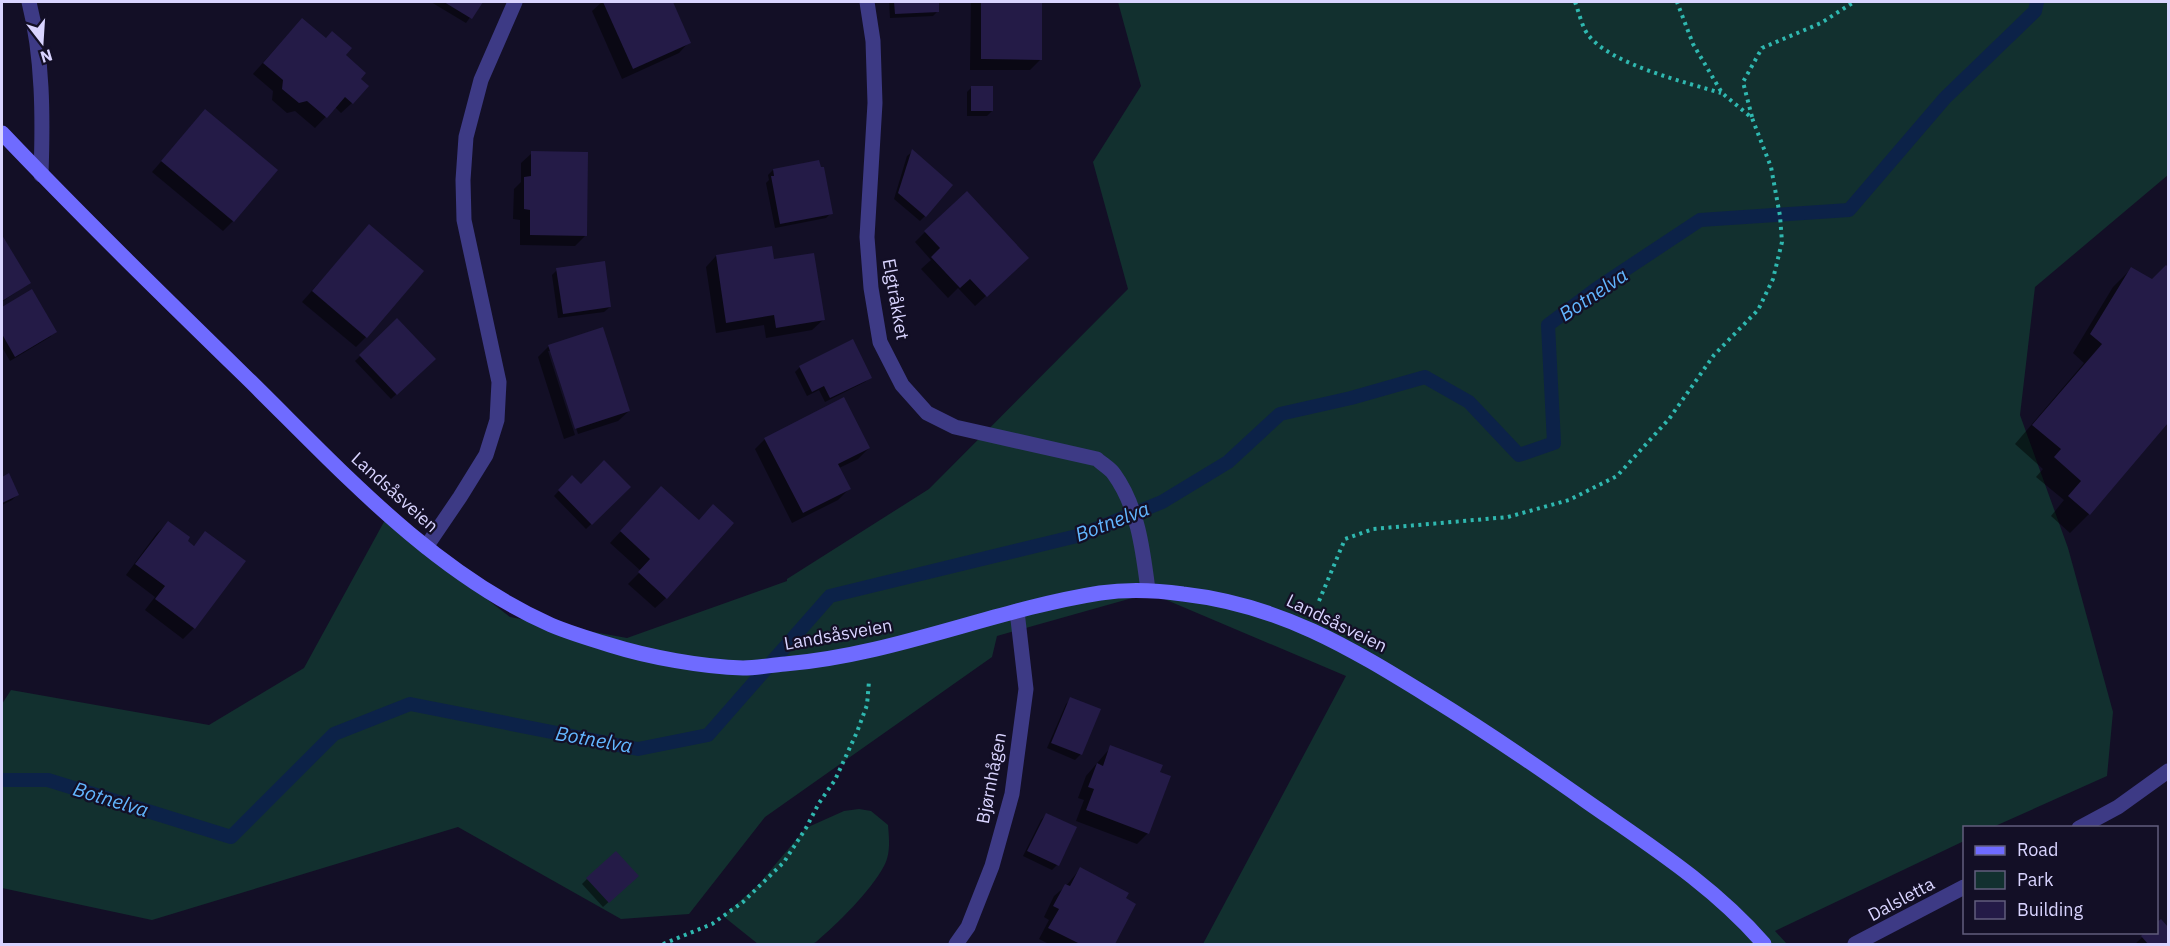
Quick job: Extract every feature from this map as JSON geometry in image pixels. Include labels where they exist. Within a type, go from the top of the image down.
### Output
[{"type":"street","points":[[29,2],[34,23],[43,104],[41,175]]},
{"type":"street","points":[[426,547],[486,455],[497,420],[499,382],[464,220],[464,180],[466,137],[481,80],[515,2]]},
{"type":"street","name":"Elgtråkket","points":[[867,2],[873,41],[875,104],[867,237],[871,288],[880,342],[902,385],[927,413],[955,427],[1097,459],[1114,473],[1127,498],[1138,528],[1148,590]]},
{"type":"street","name":"Landsåsveien","points":[[2,133],[41,175],[333,461],[426,547],[492,594],[552,626],[615,647],[689,663],[743,668],[810,662],[873,651],[1017,611],[1102,593],[1148,590],[1216,597],[1309,627],[1364,655],[1505,743],[1703,884],[1742,919],[1764,945]]},
{"type":"street","name":"Bjørnhågen","points":[[956,945],[968,927],[992,866],[1012,794],[1026,689],[1017,611]]},
{"type":"street","points":[[2083,826],[2118,807],[2169,771]]},
{"type":"street","name":"Dalsletta","points":[[1856,945],[1963,888]]},
{"type":"path","points":[[1575,2],[1588,36],[1611,53],[1645,69],[1722,93]]},
{"type":"path","points":[[1677,2],[1693,44],[1722,93],[1752,118]]},
{"type":"path","points":[[1309,627],[1345,539],[1374,529],[1508,517],[1569,500],[1617,476],[1669,419],[1714,355],[1758,310],[1773,279],[1782,242],[1771,167],[1752,118],[1743,82],[1762,48],[1821,23],[1854,2]]},
{"type":"path","points":[[663,945],[712,924],[743,902],[768,879],[793,850],[819,802],[835,780],[857,732],[867,705],[873,651]]},
{"type":"green space","points":[[1118,2],[2168,2],[2168,175],[2035,287],[2020,415],[2068,548],[2113,712],[2107,776],[1995,826],[1963,826],[1963,841],[1775,931],[1787,944],[1203,944],[1346,676],[1150,593],[997,636],[992,657],[765,817],[689,914],[621,919],[458,827],[152,920],[2,888],[2,704],[11,690],[209,725],[304,668],[385,520],[510,617],[627,638],[787,581],[929,489],[1128,289],[1093,162],[1141,86]]},
{"type":"green space","points":[[859,809],[871,811],[888,825],[888,856],[878,876],[862,896],[816,942],[812,944],[758,944],[723,916],[758,885],[806,828],[844,811]]},
{"type":"building","points":[[444,2],[483,2],[472,19]]},
{"type":"building","points":[[603,2],[673,2],[691,43],[633,69]]},
{"type":"building","points":[[894,2],[939,2],[939,12],[895,14]]},
{"type":"building","points":[[981,2],[1042,2],[1042,60],[981,59]]},
{"type":"building","points":[[302,18],[326,38],[332,31],[352,48],[346,55],[366,73],[361,79],[369,86],[353,104],[345,97],[327,118],[307,101],[299,103],[282,89],[283,80],[263,63]]},
{"type":"building","points":[[971,86],[993,86],[993,111],[971,111]]},
{"type":"building","points":[[205,109],[278,170],[234,222],[161,161]]},
{"type":"building","points":[[912,149],[953,185],[926,217],[898,193]]},
{"type":"building","points":[[531,151],[588,152],[587,236],[530,235],[530,210],[524,209],[524,177],[531,176]]},
{"type":"building","points":[[819,160],[821,167],[824,167],[833,214],[780,224],[771,176],[774,176],[773,169]]},
{"type":"building","points":[[967,191],[1029,258],[987,297],[970,279],[960,288],[931,257],[940,248],[924,231]]},
{"type":"building","points":[[369,224],[424,271],[367,338],[312,291]]},
{"type":"building","points":[[2,235],[31,283],[2,301]]},
{"type":"building","points":[[772,246],[774,259],[814,253],[825,320],[776,328],[774,315],[726,323],[716,255]]},
{"type":"building","points":[[605,261],[611,307],[563,314],[556,268]]},
{"type":"building","points":[[2166,265],[2168,267],[2168,423],[2090,515],[2068,496],[2081,481],[2054,457],[2061,449],[2032,425],[2102,344],[2090,334],[2131,267],[2152,279]]},
{"type":"building","points":[[32,289],[57,332],[15,357],[2,334],[2,307]]},
{"type":"building","points":[[397,318],[436,359],[397,395],[359,355]]},
{"type":"building","points":[[603,327],[630,411],[575,429],[548,345]]},
{"type":"building","points":[[853,339],[872,378],[830,398],[824,386],[812,392],[799,366]]},
{"type":"building","points":[[844,397],[870,448],[838,464],[851,489],[803,513],[764,438]]},
{"type":"building","points":[[604,460],[631,487],[592,525],[558,490],[572,475],[581,484]]},
{"type":"building","points":[[9,473],[19,495],[2,503],[2,477]]},
{"type":"building","points":[[661,486],[699,520],[713,504],[734,523],[667,599],[638,572],[650,559],[620,531]]},
{"type":"building","points":[[168,521],[190,537],[188,541],[194,546],[205,531],[246,561],[195,629],[155,599],[165,586],[135,564]]},
{"type":"building","points":[[1070,697],[1101,709],[1082,755],[1051,743]]},
{"type":"building","points":[[1110,745],[1163,765],[1160,772],[1171,776],[1149,834],[1086,810],[1094,789],[1088,787],[1097,763],[1103,766]]},
{"type":"building","points":[[1046,813],[1077,827],[1059,866],[1027,851]]},
{"type":"building","points":[[616,851],[639,876],[609,903],[586,878]]},
{"type":"building","points":[[1080,867],[1129,893],[1126,898],[1136,904],[1115,944],[1080,944],[1048,928],[1059,909],[1053,906],[1065,884],[1070,886]]},
{"type":"building","points":[[2161,919],[2168,927],[2168,944],[2148,944],[2141,936],[2158,934],[2158,921]]},
{"type":"waterway","name":"Botnelva","points":[[2,780],[48,780],[231,837],[334,734],[410,704],[638,749],[708,735],[830,596],[1081,535],[1162,502],[1228,462],[1280,414],[1351,398],[1425,377],[1469,402],[1519,455],[1554,443],[1548,325],[1596,289],[1700,220],[1849,210],[1945,98],[2035,11],[2037,2]]}]
